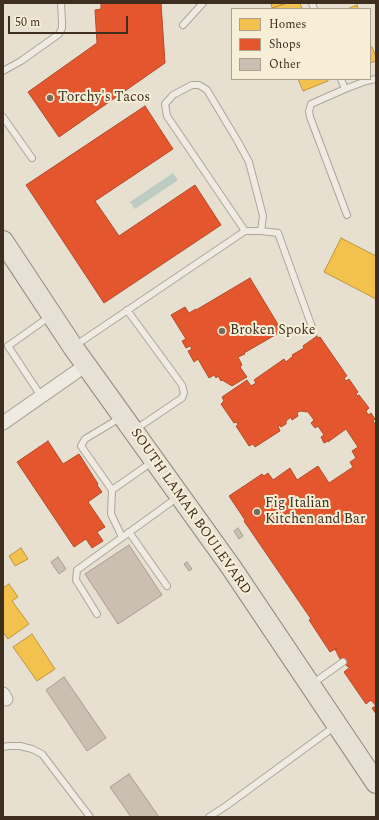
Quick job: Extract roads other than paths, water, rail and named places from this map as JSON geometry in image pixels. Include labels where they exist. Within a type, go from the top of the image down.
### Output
[{"type":"main road","name":"SOUTH LAMAR BOULEVARD","points":[[3,241],[73,347],[231,567],[376,783]]},
{"type":"street","points":[[3,423],[86,365]]},
{"type":"lane","points":[[3,71],[21,61],[59,34],[62,28],[61,3]]},
{"type":"lane","points":[[183,25],[203,3]]},
{"type":"lane","points":[[347,216],[309,111],[311,104],[366,81],[376,79]]},
{"type":"lane","points":[[341,80],[345,90]]},
{"type":"lane","points":[[245,231],[168,116],[165,104],[173,95],[192,85],[199,86],[207,90],[249,162],[263,216],[261,231]]},
{"type":"lane","points":[[3,117],[32,158]]},
{"type":"lane","points":[[73,347],[245,231],[278,233],[312,327]]},
{"type":"lane","points":[[122,537],[111,514],[112,490],[82,446],[85,439],[128,424],[182,398],[184,393],[182,385],[127,310]]},
{"type":"lane","points":[[41,396],[8,346],[52,315]]},
{"type":"lane","points":[[112,490],[154,460]]},
{"type":"lane","points":[[97,614],[76,580],[77,570],[179,495]]},
{"type":"lane","points":[[129,532],[168,586]]},
{"type":"lane","points":[[311,685],[343,662]]},
{"type":"lane","points":[[209,817],[337,725]]},
{"type":"lane","points":[[3,747],[20,746],[32,749],[42,754],[90,817]]},
{"type":"place","name":"Torchy's Tacos","points":[[50,98]]},
{"type":"place","name":"Broken Spoke","points":[[222,331]]},
{"type":"place","name":"Fig Italian Kitchen and Bar","points":[[257,512]]}]
